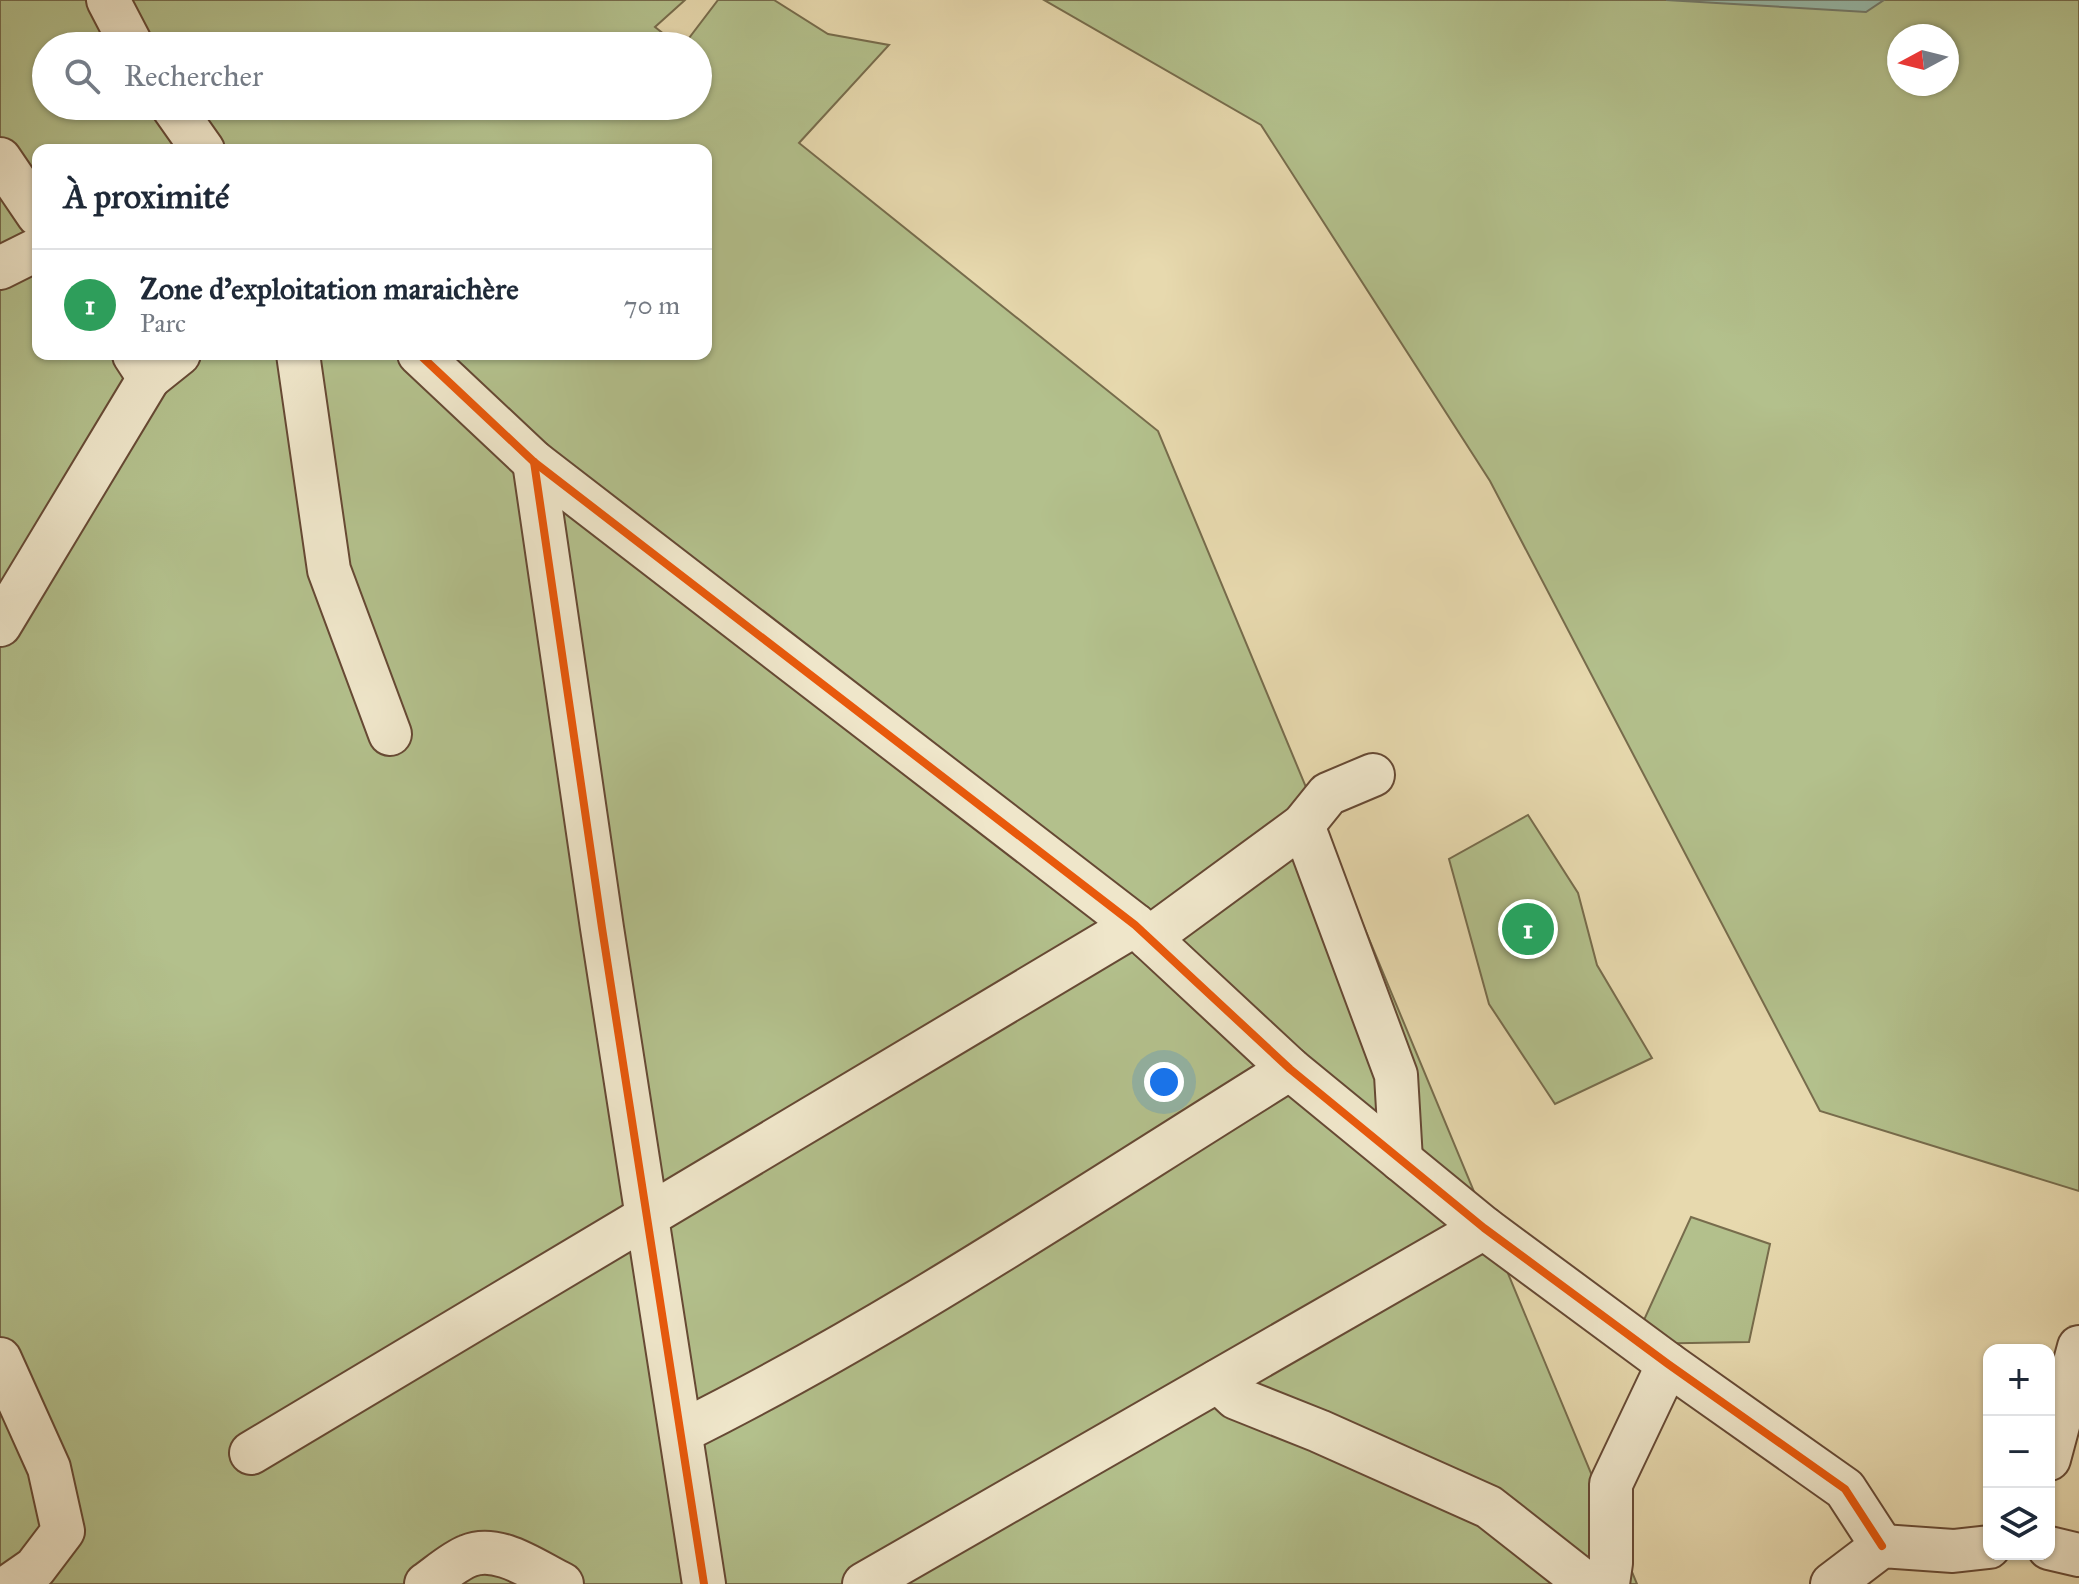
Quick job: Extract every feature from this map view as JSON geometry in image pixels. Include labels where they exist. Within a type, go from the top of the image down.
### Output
[{"type":"street","points":[[108,0],[125,32]]},
{"type":"street","points":[[182,120],[199,144]]},
{"type":"street","points":[[0,159],[32,206]]},
{"type":"street","points":[[0,268],[32,252]]},
{"type":"street","points":[[299,360],[329,570],[390,734]]},
{"type":"street","points":[[425,360],[534,462],[1142,932],[1290,1069],[1484,1228],[1668,1364],[1845,1489],[1882,1546]]},
{"type":"street","points":[[0,625],[154,362]]},
{"type":"street","points":[[534,462],[704,1584]]},
{"type":"street","points":[[251,1453],[647,1216],[1142,932],[1303,825],[1328,794],[1373,775]]},
{"type":"street","points":[[1303,825],[1396,1075],[1401,1160]]},
{"type":"street","points":[[681,1432],[763,1392],[1290,1069]]},
{"type":"street","points":[[864,1584],[1484,1228]]},
{"type":"street","points":[[2055,1437],[2079,1347]]},
{"type":"street","points":[[0,1359],[49,1468],[63,1531],[35,1568],[12,1584]]},
{"type":"street","points":[[1608,1584],[1611,1484],[1668,1364]]},
{"type":"street","points":[[1218,1381],[1236,1398],[1319,1431],[1489,1507],[1587,1584]]},
{"type":"street","points":[[1832,1584],[1882,1546],[1953,1551],[1983,1548]]},
{"type":"street","points":[[2055,1549],[2079,1555]]},
{"type":"street","points":[[426,1584],[466,1556],[483,1552],[499,1554],[562,1584]]},
{"type":"green space","points":[[0,0],[685,0],[655,27],[661,32],[32,32],[32,120],[712,120],[712,32],[694,32],[718,0],[774,0],[828,34],[889,45],[799,143],[1158,431],[1637,1584],[0,1584]]},
{"type":"green space","points":[[1044,0],[2079,0],[2079,1191],[1820,1111],[1490,481],[1261,125]]},
{"type":"green space","points":[[1528,815],[1578,893],[1597,965],[1652,1058],[1555,1104],[1489,1004],[1449,859]]},
{"type":"green space","points":[[1691,1217],[1770,1244],[1749,1342],[1633,1344]]},
{"type":"shaded area","points":[[1666,0],[1884,0],[1866,12]]},
{"type":"cycle path","points":[[425,360],[534,462],[1135,925],[1290,1069],[1484,1228],[1668,1364],[1845,1489],[1882,1546]]},
{"type":"cycle path","points":[[534,462],[602,928],[704,1584]]},
{"type":"place","name":"Zone d'exploitation maraichère","points":[[1528,929]]}]
